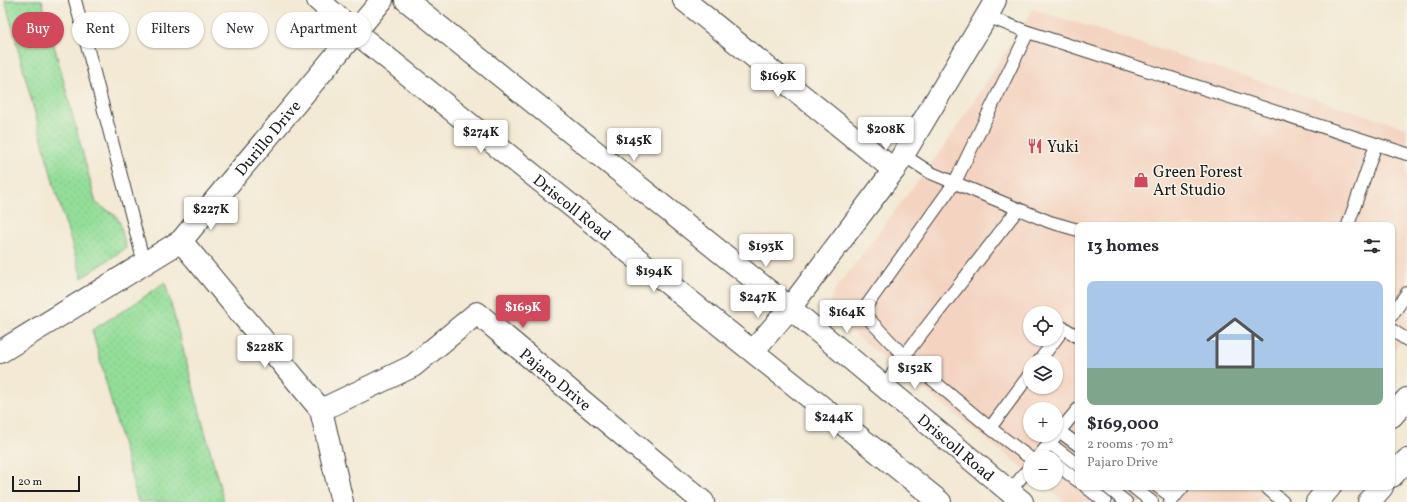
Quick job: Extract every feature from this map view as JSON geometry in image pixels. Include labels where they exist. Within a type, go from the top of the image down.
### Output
[{"type":"street","name":"Driscoll Road","points":[[318,0],[332,12]]},
{"type":"street","name":"Durillo Drive","points":[[371,13],[382,0]]},
{"type":"street","name":"Driscoll Road","points":[[406,0],[790,308],[1016,497]]},
{"type":"street","points":[[684,0],[899,163]]},
{"type":"street","points":[[753,351],[790,308],[899,163],[990,8]]},
{"type":"street","name":"Driscoll Road","points":[[371,45],[940,502]]},
{"type":"street","name":"Durillo Drive","points":[[0,352],[181,240],[342,48]]},
{"type":"street","points":[[181,240],[321,410],[342,502]]},
{"type":"street","name":"Pajaro Drive","points":[[321,410],[413,366],[477,313],[703,502]]},
{"type":"street","points":[[1395,413],[1407,399]]},
{"type":"street","points":[[1395,473],[1407,460]]},
{"type":"street","points":[[1317,502],[1327,490]]},
{"type":"street","points":[[1369,502],[1379,490]]},
{"type":"lane","points":[[75,0],[144,263]]},
{"type":"lane","points":[[990,8],[1028,32],[1407,154]]},
{"type":"lane","points":[[1023,453],[990,428],[904,356],[862,312],[955,182],[1028,32]]},
{"type":"lane","points":[[1349,222],[1376,144]]},
{"type":"lane","points":[[899,163],[955,182],[1050,222],[1075,229]]},
{"type":"lane","points":[[884,387],[904,356],[1018,208]]},
{"type":"lane","points":[[1395,311],[1407,293]]},
{"type":"lane","points":[[1063,329],[1064,328],[1075,335]]},
{"type":"lane","points":[[1395,332],[1407,340]]},
{"type":"lane","points":[[990,428],[1023,383]]},
{"type":"lane","points":[[1063,429],[1073,423]]},
{"type":"lane","points":[[1063,434],[1075,443]]},
{"type":"lane","points":[[1045,450],[1049,443],[1075,463]]},
{"type":"lane","points":[[1063,469],[1075,479]]},
{"type":"lane","points":[[1016,497],[1023,482]]},
{"type":"lane","points":[[1090,490],[1105,502]]},
{"type":"lane","points":[[1111,490],[1126,502]]},
{"type":"lane","points":[[1137,490],[1152,502]]},
{"type":"lane","points":[[1161,490],[1172,500],[1180,490]]},
{"type":"lane","points":[[1269,490],[1283,502]]},
{"type":"shaded area","points":[[1033,9],[1407,128],[1407,334],[1395,349],[1395,222],[1075,222],[1075,490],[1269,490],[1257,502],[1065,502],[1050,490],[1063,490],[1063,450],[1023,450],[1023,468],[838,321],[829,306],[834,291],[946,144]]},
{"type":"green space","points":[[5,0],[42,0],[45,12],[12,12],[12,26]]},
{"type":"green space","points":[[18,48],[55,48],[96,203],[116,216],[120,223],[126,248],[82,278],[55,189]]},
{"type":"green space","points":[[165,282],[224,502],[138,502],[92,330],[134,304]]},
{"type":"place","name":"Yuki","points":[[1035,146]]},
{"type":"place","name":"Green Forest Art Studio","points":[[1141,180]]}]
